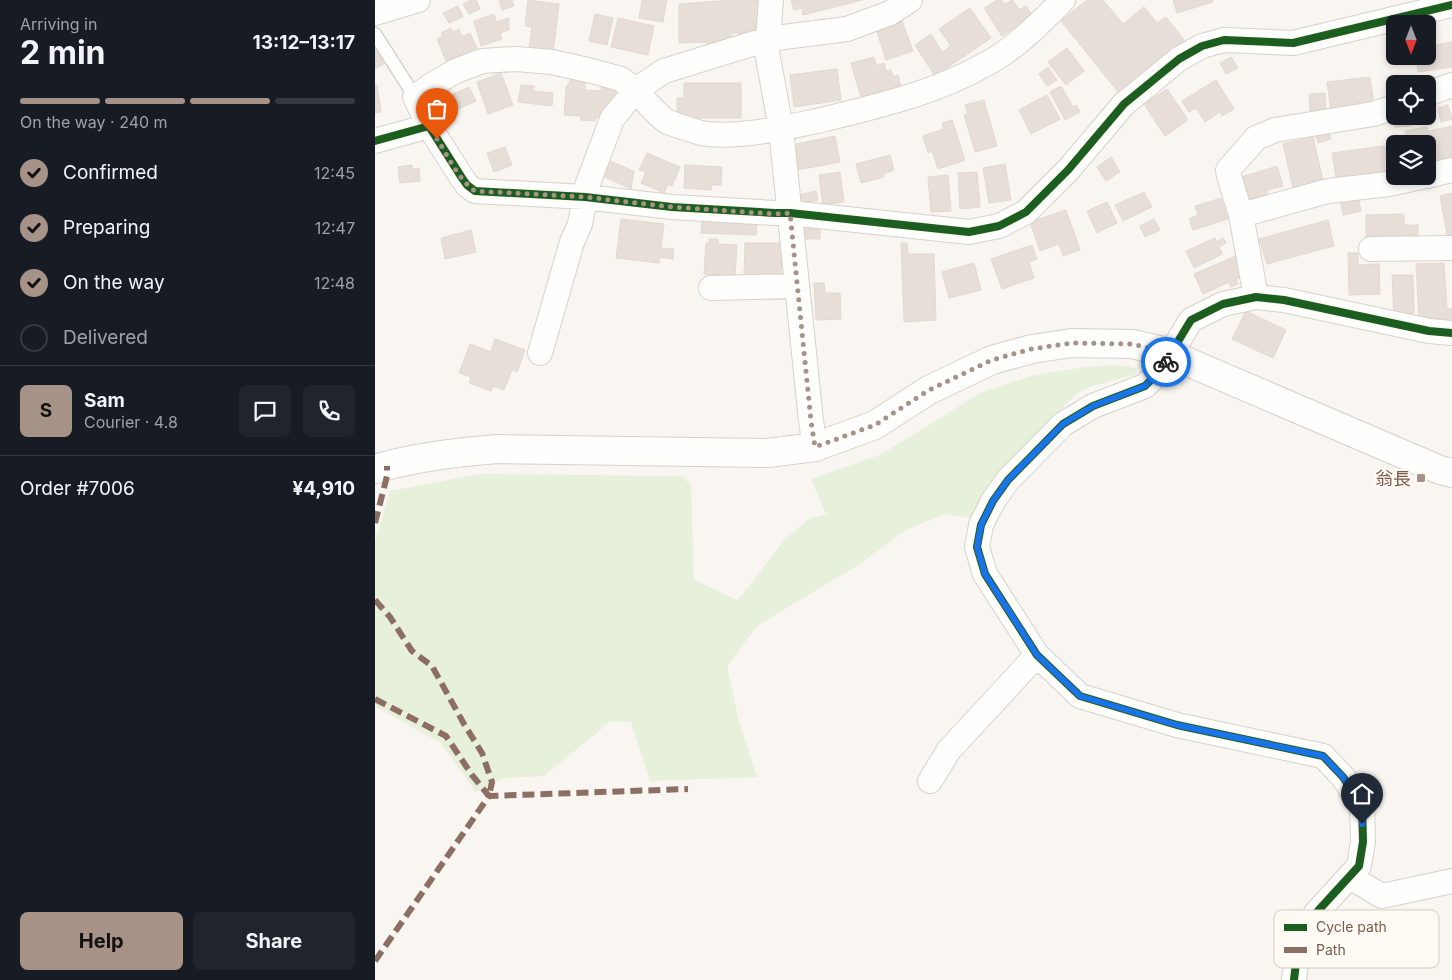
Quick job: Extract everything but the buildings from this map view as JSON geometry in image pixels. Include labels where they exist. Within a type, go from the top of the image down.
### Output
[{"type":"street","points":[[375,13],[418,0]]},
{"type":"street","points":[[771,0],[767,52],[781,129],[815,447]]},
{"type":"street","points":[[540,353],[572,242],[580,224],[587,186],[612,119],[636,90],[664,72],[768,39],[847,29],[890,13],[910,0]]},
{"type":"street","points":[[1063,0],[1004,53],[943,84],[863,110],[781,129],[743,133],[701,133],[667,121],[636,90],[621,79],[551,62],[516,59],[483,61],[456,71],[415,97],[429,126],[462,178],[475,191],[585,197],[672,207],[775,214],[790,213],[969,232],[999,226],[1026,212],[1067,170],[1124,104],[1179,59],[1202,46],[1225,40],[1293,43],[1452,5]]},
{"type":"street","points":[[1436,91],[1452,85]]},
{"type":"street","points":[[1256,297],[1241,215],[1228,170],[1255,138],[1275,130],[1373,114],[1386,109]]},
{"type":"street","points":[[375,141],[429,126]]},
{"type":"street","points":[[1436,174],[1452,170]]},
{"type":"street","points":[[1241,215],[1327,191],[1386,184]]},
{"type":"street","points":[[1371,249],[1452,248]]},
{"type":"street","points":[[711,288],[797,286]]},
{"type":"street","points":[[1319,910],[1359,866],[1363,842],[1362,806],[1343,777],[1323,756],[1177,725],[1080,696],[1037,655],[985,574],[977,547],[981,525],[993,501],[1008,480],[1063,424],[1093,406],[1145,386],[1160,371],[1191,320],[1223,304],[1256,297],[1284,300],[1429,331],[1452,333]]},
{"type":"street","points":[[375,469],[430,456],[498,449],[768,453],[815,447],[875,425],[929,390],[992,360],[1031,349],[1072,343],[1132,344],[1172,353],[1439,470],[1452,473]]},
{"type":"street","points":[[930,781],[949,750],[1037,655]]},
{"type":"street","points":[[1350,877],[1382,896],[1452,881]]},
{"type":"lane","points":[[375,34],[415,97]]},
{"type":"green space","points":[[1115,365],[1136,368],[1137,374],[1086,388],[1074,396],[996,475],[972,518],[945,514],[906,530],[858,565],[757,626],[727,666],[738,718],[757,777],[650,781],[631,722],[611,721],[544,776],[504,778],[476,792],[441,743],[375,706],[375,542],[390,491],[480,474],[681,476],[691,485],[694,580],[738,600],[785,539],[809,519],[826,514],[811,479],[882,454],[982,392],[1031,376],[1085,367]]},
{"type":"marked path","points":[[375,523],[387,476],[387,466]]},
{"type":"marked path","points":[[375,600],[390,617],[412,651],[432,666],[482,753],[492,782],[489,796]]},
{"type":"marked path","points":[[375,699],[446,736],[472,775],[489,796]]},
{"type":"marked path","points":[[375,961],[489,796],[688,789]]},
{"type":"cycle path","points":[[375,141],[429,126],[462,178],[475,191],[585,197],[672,207],[790,213],[969,232],[999,226],[1026,212],[1068,170],[1124,104],[1179,59],[1202,46],[1224,40],[1293,43],[1452,5]]},
{"type":"cycle path","points":[[1319,910],[1359,866],[1363,842],[1362,806],[1343,777],[1323,756],[1177,725],[1080,696],[1037,655],[985,574],[977,547],[981,525],[993,501],[1008,480],[1063,424],[1093,406],[1145,386],[1160,371],[1191,320],[1223,304],[1256,297],[1284,300],[1429,331],[1452,333]]},
{"type":"cycle path","points":[[1294,980],[1295,968]]},
{"type":"way so far","points":[[437,139],[467,185],[475,191],[585,197],[672,207],[775,214],[790,213],[815,447],[875,425],[929,390],[992,360],[1031,349],[1072,343],[1132,344],[1172,353],[1166,362]]},
{"type":"place","name":"翁長","points":[[1421,478]]},
{"type":"route","points":[[1166,362],[1145,386],[1093,406],[1063,424],[1008,480],[993,501],[981,525],[977,547],[985,574],[1037,655],[1080,696],[1177,725],[1323,756],[1343,777],[1362,806],[1362,824]]}]
